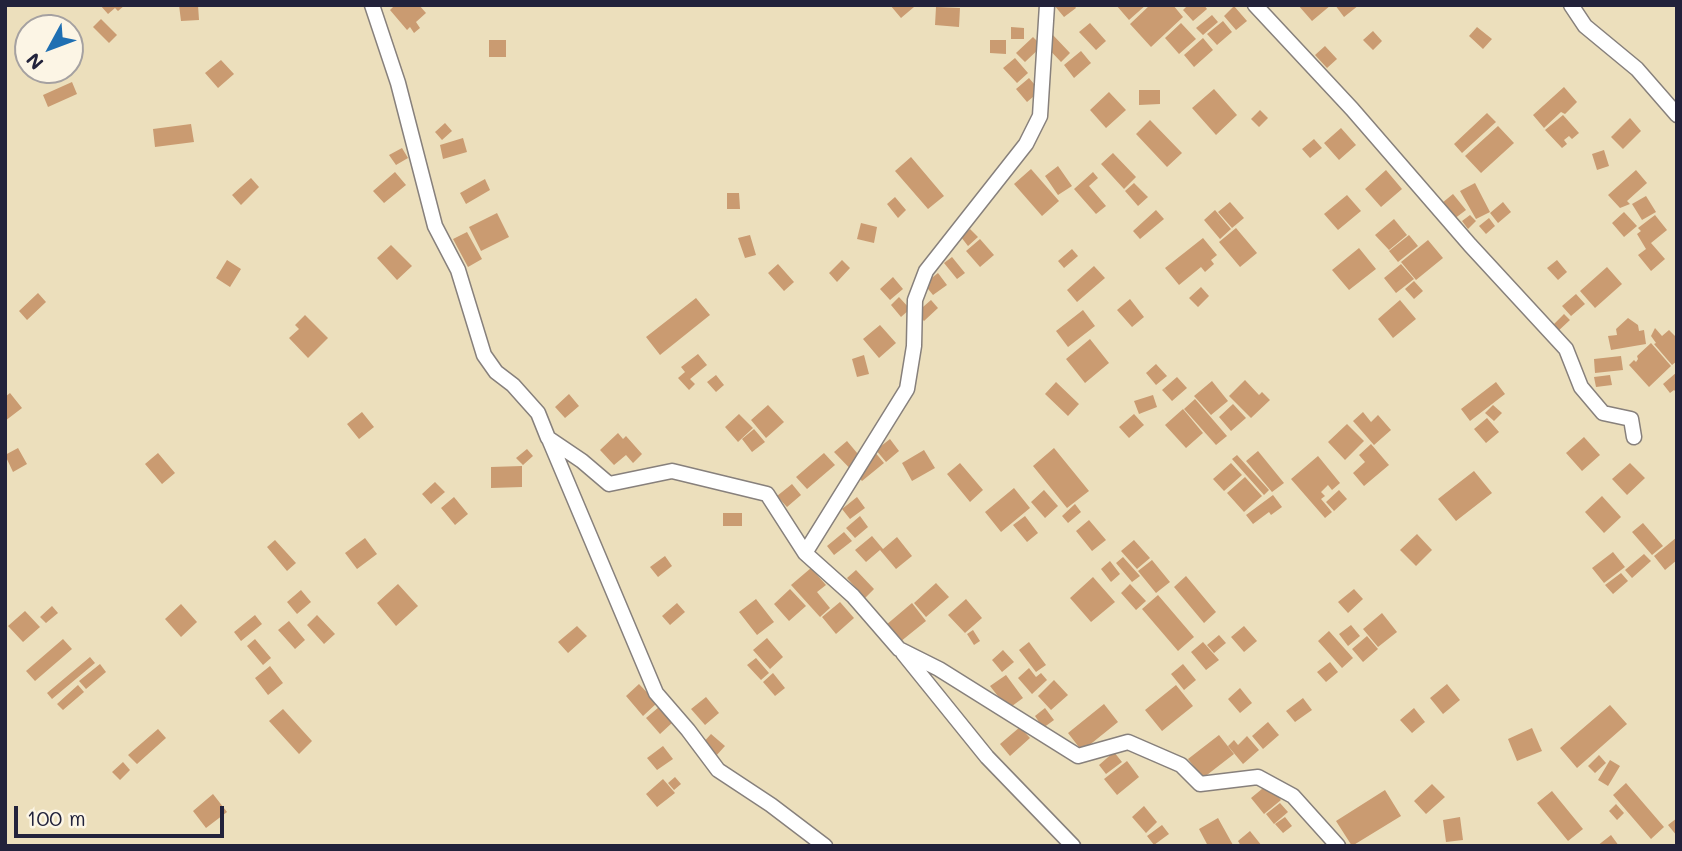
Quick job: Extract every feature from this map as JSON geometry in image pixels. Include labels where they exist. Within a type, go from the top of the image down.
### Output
[{"type":"street","points":[[372,5],[398,83],[435,226],[458,270],[484,355],[496,372],[513,385],[538,413],[656,693],[718,771],[771,805],[825,846]]},
{"type":"street","points":[[805,553],[906,389],[914,346],[915,300],[926,271],[1026,144],[1040,116],[1047,5]]},
{"type":"street","points":[[1255,5],[1352,109],[1470,245],[1566,349],[1581,387],[1603,413],[1631,419],[1634,437]]},
{"type":"street","points":[[1571,5],[1585,26],[1637,69],[1677,115]]},
{"type":"street","points":[[548,438],[582,461],[609,484],[672,471],[768,494],[805,553],[853,596],[987,757],[1073,846]]},
{"type":"street","points":[[899,649],[939,669],[1078,756],[1128,742],[1181,765],[1200,784],[1258,777],[1293,796],[1338,846]]},
{"type":"building","points":[[100,5],[125,5],[108,14]]},
{"type":"building","points":[[179,5],[198,5],[199,20],[181,21]]},
{"type":"building","points":[[395,5],[419,5],[426,13],[416,22],[420,28],[414,33],[410,27],[407,30],[390,10]]},
{"type":"building","points":[[890,5],[912,5],[914,7],[901,18]]},
{"type":"building","points":[[1054,5],[1074,5],[1076,8],[1064,17]]},
{"type":"building","points":[[1116,5],[1146,5],[1129,20]]},
{"type":"building","points":[[1150,5],[1173,5],[1183,17],[1151,47],[1130,24]]},
{"type":"building","points":[[1188,5],[1204,5],[1207,9],[1193,21],[1183,10]]},
{"type":"building","points":[[1298,5],[1331,5],[1312,21]]},
{"type":"building","points":[[1335,5],[1359,5],[1344,17]]},
{"type":"building","points":[[1234,6],[1247,21],[1236,30],[1224,16]]},
{"type":"building","points":[[936,7],[960,8],[959,27],[935,25]]},
{"type":"building","points":[[1212,15],[1218,22],[1203,35],[1196,28]]},
{"type":"building","points":[[101,19],[117,35],[109,43],[93,27]]},
{"type":"building","points":[[1223,21],[1232,32],[1217,45],[1207,34]]},
{"type":"building","points":[[1090,23],[1106,41],[1096,50],[1079,32]]},
{"type":"building","points":[[1181,23],[1196,39],[1179,54],[1165,38]]},
{"type":"building","points":[[1011,27],[1024,28],[1024,39],[1011,39]]},
{"type":"building","points":[[1477,27],[1492,39],[1483,49],[1469,36]]},
{"type":"building","points":[[1373,31],[1382,41],[1373,50],[1363,40]]},
{"type":"building","points":[[1052,34],[1070,53],[1061,62],[1043,43]]},
{"type":"building","points":[[1033,37],[1042,46],[1025,62],[1016,53]]},
{"type":"building","points":[[1203,38],[1213,50],[1194,67],[1184,55]]},
{"type":"building","points":[[489,40],[506,40],[506,57],[489,57]]},
{"type":"building","points":[[990,40],[1006,40],[1006,54],[990,53]]},
{"type":"building","points":[[1325,46],[1337,59],[1327,68],[1315,55]]},
{"type":"building","points":[[1081,51],[1091,63],[1074,78],[1064,65]]},
{"type":"building","points":[[1015,58],[1028,73],[1017,83],[1003,68]]},
{"type":"building","points":[[221,60],[234,74],[218,88],[205,73]]},
{"type":"building","points":[[1029,78],[1040,91],[1027,102],[1016,89]]},
{"type":"building","points":[[68,84],[73,84],[77,94],[48,107],[43,95]]},
{"type":"building","points":[[1564,87],[1577,102],[1544,128],[1533,115]]},
{"type":"building","points":[[1214,89],[1237,115],[1216,135],[1192,108]]},
{"type":"building","points":[[1139,90],[1160,90],[1160,104],[1139,105]]},
{"type":"building","points":[[1109,92],[1126,110],[1106,128],[1090,110]]},
{"type":"building","points":[[1260,110],[1268,118],[1259,127],[1251,119]]},
{"type":"building","points":[[1487,113],[1496,122],[1462,153],[1454,144]]},
{"type":"building","points":[[1563,115],[1579,133],[1572,139],[1569,136],[1564,140],[1567,144],[1562,148],[1545,130]]},
{"type":"building","points":[[1630,118],[1641,131],[1623,149],[1611,137]]},
{"type":"building","points":[[1150,120],[1182,153],[1167,167],[1136,134]]},
{"type":"building","points":[[445,123],[452,131],[442,140],[435,132]]},
{"type":"building","points":[[191,124],[194,142],[155,147],[153,129]]},
{"type":"building","points":[[1498,126],[1514,143],[1481,173],[1465,156]]},
{"type":"building","points":[[1341,128],[1356,145],[1339,160],[1324,143]]},
{"type":"building","points":[[463,138],[467,152],[443,159],[440,145]]},
{"type":"building","points":[[1314,139],[1322,148],[1310,158],[1302,149]]},
{"type":"building","points":[[402,148],[408,158],[396,165],[389,155]]},
{"type":"building","points":[[1604,150],[1609,166],[1597,170],[1592,154]]},
{"type":"building","points":[[1113,153],[1136,177],[1124,189],[1101,164]]},
{"type":"building","points":[[911,157],[944,196],[928,209],[895,171]]},
{"type":"building","points":[[1058,166],[1072,186],[1058,195],[1045,176]]},
{"type":"building","points":[[1031,169],[1059,201],[1042,216],[1014,184]]},
{"type":"building","points":[[1386,170],[1402,189],[1381,207],[1365,189]]},
{"type":"building","points":[[1636,170],[1647,183],[1627,201],[1630,204],[1620,208],[1608,195]]},
{"type":"building","points":[[395,172],[406,185],[384,203],[373,191]]},
{"type":"building","points":[[1093,172],[1098,178],[1089,186],[1106,206],[1096,214],[1074,189]]},
{"type":"building","points":[[251,178],[259,187],[241,205],[232,195]]},
{"type":"building","points":[[485,179],[490,190],[466,204],[460,193]]},
{"type":"building","points":[[1134,183],[1148,197],[1138,206],[1125,191]]},
{"type":"building","points":[[1475,183],[1490,212],[1476,219],[1460,191]]},
{"type":"building","points":[[727,193],[739,193],[740,209],[727,209]]},
{"type":"building","points":[[1453,194],[1466,210],[1454,219],[1442,203]]},
{"type":"building","points":[[1347,195],[1361,211],[1338,230],[1324,214]]},
{"type":"building","points":[[1646,196],[1656,212],[1642,220],[1632,204]]},
{"type":"building","points":[[895,197],[906,210],[898,218],[887,204]]},
{"type":"building","points":[[1230,202],[1244,218],[1232,228],[1218,212]]},
{"type":"building","points":[[1503,202],[1511,212],[1498,223],[1490,213]]},
{"type":"building","points":[[1156,210],[1164,219],[1140,239],[1133,231]]},
{"type":"building","points":[[1215,210],[1231,229],[1220,239],[1204,220]]},
{"type":"building","points":[[1624,212],[1637,226],[1624,237],[1612,223]]},
{"type":"building","points":[[497,213],[509,237],[481,251],[469,227]]},
{"type":"building","points":[[1470,215],[1476,221],[1468,229],[1462,221]]},
{"type":"building","points":[[1655,215],[1667,230],[1651,243],[1665,259],[1651,271],[1638,255],[1646,249],[1637,234],[1641,231],[1638,228]]},
{"type":"building","points":[[1489,218],[1495,226],[1486,234],[1479,226]]},
{"type":"building","points":[[1394,219],[1407,235],[1389,250],[1375,235]]},
{"type":"building","points":[[861,223],[877,227],[874,243],[857,239]]},
{"type":"building","points":[[1236,228],[1257,253],[1240,267],[1219,242]]},
{"type":"building","points":[[970,229],[978,237],[968,246],[961,237]]},
{"type":"building","points":[[467,232],[482,259],[468,267],[453,239]]},
{"type":"building","points":[[750,235],[756,255],[745,258],[738,238]]},
{"type":"building","points":[[1409,235],[1418,246],[1398,262],[1389,251]]},
{"type":"building","points":[[1203,238],[1217,255],[1211,260],[1214,264],[1205,272],[1201,267],[1179,285],[1165,268]]},
{"type":"building","points":[[980,239],[994,255],[980,267],[966,251]]},
{"type":"building","points":[[1428,240],[1443,258],[1416,280],[1401,262]]},
{"type":"building","points":[[391,245],[412,266],[397,280],[377,258]]},
{"type":"building","points":[[1359,248],[1376,269],[1349,290],[1332,270]]},
{"type":"building","points":[[1072,249],[1078,256],[1064,268],[1058,261]]},
{"type":"building","points":[[952,257],[965,273],[957,279],[944,263]]},
{"type":"building","points":[[227,260],[241,269],[230,287],[216,278]]},
{"type":"building","points":[[842,260],[850,268],[837,282],[829,273]]},
{"type":"building","points":[[1557,260],[1567,272],[1558,280],[1547,268]]},
{"type":"building","points":[[778,264],[794,282],[784,291],[768,273]]},
{"type":"building","points":[[1401,264],[1414,279],[1396,293],[1384,278]]},
{"type":"building","points":[[1094,266],[1105,278],[1077,302],[1067,290]]},
{"type":"building","points":[[1607,267],[1622,284],[1595,308],[1580,291]]},
{"type":"building","points":[[938,273],[947,285],[933,295],[924,284]]},
{"type":"building","points":[[893,277],[903,289],[890,300],[880,289]]},
{"type":"building","points":[[1414,281],[1423,291],[1414,299],[1405,289]]},
{"type":"building","points":[[1201,287],[1209,296],[1198,307],[1189,298]]},
{"type":"building","points":[[38,293],[46,302],[27,320],[19,311]]},
{"type":"building","points":[[1576,294],[1585,304],[1571,316],[1562,306]]},
{"type":"building","points":[[899,297],[910,309],[901,317],[891,305]]},
{"type":"building","points":[[696,298],[710,315],[660,355],[646,337]]},
{"type":"building","points":[[1130,299],[1144,317],[1132,327],[1117,310]]},
{"type":"building","points":[[931,300],[938,308],[924,321],[916,313]]},
{"type":"building","points":[[1400,300],[1416,319],[1393,338],[1378,319]]},
{"type":"building","points":[[1083,310],[1095,326],[1068,347],[1056,331]]},
{"type":"building","points":[[1564,314],[1570,320],[1556,333],[1551,327]]},
{"type":"building","points":[[305,315],[328,338],[308,358],[289,338],[299,329],[295,325]]},
{"type":"building","points":[[1628,318],[1638,325],[1639,331],[1644,330],[1646,344],[1611,350],[1608,336],[1617,335],[1616,329]]},
{"type":"building","points":[[880,325],[896,343],[879,358],[863,339]]},
{"type":"building","points":[[1655,328],[1662,336],[1669,330],[1677,338],[1677,361],[1672,365],[1654,344],[1656,343],[1651,336]]},
{"type":"building","points":[[1090,339],[1109,363],[1085,383],[1066,359]]},
{"type":"building","points":[[1651,343],[1671,366],[1649,387],[1629,365],[1634,360],[1636,362],[1637,356]]},
{"type":"building","points":[[698,354],[707,365],[690,379],[695,384],[689,390],[678,378],[685,372],[681,367]]},
{"type":"building","points":[[864,355],[869,374],[857,377],[852,359]]},
{"type":"building","points":[[1621,356],[1623,370],[1595,373],[1594,359]]},
{"type":"building","points":[[1156,364],[1167,376],[1156,385],[1146,373]]},
{"type":"building","points":[[1677,372],[1677,393],[1674,390],[1670,393],[1663,384]]},
{"type":"building","points":[[716,375],[724,385],[716,392],[707,382]]},
{"type":"building","points":[[1610,375],[1612,385],[1596,387],[1594,377]]},
{"type":"building","points":[[1177,377],[1187,388],[1172,401],[1162,390]]},
{"type":"building","points":[[1245,380],[1259,395],[1262,392],[1270,400],[1251,418],[1229,396]]},
{"type":"building","points":[[1212,381],[1228,401],[1211,415],[1194,396]]},
{"type":"building","points":[[1056,382],[1079,404],[1068,416],[1045,394]]},
{"type":"building","points":[[1496,382],[1505,394],[1470,421],[1461,409]]},
{"type":"building","points":[[10,393],[22,408],[5,421],[5,397]]},
{"type":"building","points":[[569,394],[579,406],[565,418],[555,407]]},
{"type":"building","points":[[1153,395],[1157,407],[1139,414],[1134,401]]},
{"type":"building","points":[[1195,399],[1227,436],[1216,445],[1184,409]]},
{"type":"building","points":[[1233,404],[1246,418],[1231,431],[1219,417]]},
{"type":"building","points":[[768,405],[784,422],[766,438],[751,420]]},
{"type":"building","points":[[1493,405],[1502,413],[1494,421],[1485,413]]},
{"type":"building","points":[[1183,409],[1203,433],[1186,448],[1165,425]]},
{"type":"building","points":[[362,412],[374,427],[359,439],[347,424]]},
{"type":"building","points":[[1363,412],[1371,422],[1378,415],[1391,430],[1374,445],[1353,421]]},
{"type":"building","points":[[739,414],[753,428],[738,442],[725,427]]},
{"type":"building","points":[[1134,414],[1144,425],[1129,438],[1119,427]]},
{"type":"building","points":[[1487,418],[1499,432],[1486,443],[1474,429]]},
{"type":"building","points":[[1347,424],[1364,441],[1345,460],[1328,442]]},
{"type":"building","points":[[754,429],[765,442],[752,452],[742,439]]},
{"type":"building","points":[[618,433],[623,439],[626,436],[642,454],[633,463],[626,455],[614,465],[600,450]]},
{"type":"building","points":[[1584,437],[1600,455],[1582,471],[1566,453]]},
{"type":"building","points":[[890,439],[899,451],[886,462],[876,450]]},
{"type":"building","points":[[847,441],[863,460],[874,451],[884,463],[862,481],[834,452]]},
{"type":"building","points":[[1371,444],[1389,465],[1364,486],[1353,473],[1365,462],[1359,455]]},
{"type":"building","points":[[18,448],[27,464],[13,472],[5,455]]},
{"type":"building","points":[[1054,448],[1089,491],[1067,508],[1033,466]]},
{"type":"building","points":[[527,449],[533,456],[523,465],[516,458]]},
{"type":"building","points":[[924,450],[935,468],[912,481],[902,463]]},
{"type":"building","points":[[1258,451],[1284,483],[1272,492],[1246,461]]},
{"type":"building","points":[[158,453],[175,473],[162,484],[145,464]]},
{"type":"building","points":[[824,453],[835,465],[807,489],[796,477]]},
{"type":"building","points":[[1237,455],[1269,490],[1264,495],[1232,459]]},
{"type":"building","points":[[1318,456],[1340,483],[1332,490],[1328,485],[1321,492],[1325,496],[1321,499],[1332,512],[1325,518],[1291,479]]},
{"type":"building","points":[[960,463],[983,490],[970,502],[947,474]]},
{"type":"building","points":[[1231,463],[1242,475],[1224,491],[1213,479]]},
{"type":"building","points":[[1630,463],[1645,478],[1627,495],[1612,479]]},
{"type":"building","points":[[522,466],[522,487],[491,488],[491,467]]},
{"type":"building","points":[[1474,471],[1492,493],[1456,521],[1438,499]]},
{"type":"building","points":[[1245,477],[1262,496],[1244,512],[1227,493]]},
{"type":"building","points":[[435,482],[445,492],[431,504],[422,494]]},
{"type":"building","points":[[792,484],[801,495],[787,507],[777,496]]},
{"type":"building","points":[[1014,488],[1030,508],[1001,532],[985,512]]},
{"type":"building","points":[[1044,490],[1058,506],[1045,518],[1031,502]]},
{"type":"building","points":[[1339,490],[1347,499],[1334,511],[1326,502]]},
{"type":"building","points":[[1273,495],[1282,507],[1271,515],[1269,512],[1253,524],[1246,515]]},
{"type":"building","points":[[1602,496],[1621,517],[1604,533],[1585,512]]},
{"type":"building","points":[[454,497],[468,514],[455,525],[441,508]]},
{"type":"building","points":[[857,497],[865,508],[850,519],[842,509]]},
{"type":"building","points":[[1075,504],[1081,512],[1068,523],[1062,516]]},
{"type":"building","points":[[723,513],[742,513],[742,526],[723,526]]},
{"type":"building","points":[[860,516],[868,527],[855,538],[846,528]]},
{"type":"building","points":[[1025,516],[1038,533],[1027,542],[1013,525]]},
{"type":"building","points":[[1089,520],[1106,540],[1092,551],[1076,531]]},
{"type":"building","points":[[1643,523],[1663,546],[1652,555],[1632,532]]},
{"type":"building","points":[[844,532],[852,541],[834,555],[827,546]]},
{"type":"building","points":[[1417,534],[1432,550],[1416,566],[1400,550]]},
{"type":"building","points":[[872,536],[883,549],[897,537],[912,556],[896,569],[880,550],[866,562],[855,550]]},
{"type":"building","points":[[1677,537],[1677,560],[1665,570],[1654,556]]},
{"type":"building","points":[[365,538],[377,554],[357,569],[345,553]]},
{"type":"building","points":[[275,540],[296,563],[287,571],[267,547]]},
{"type":"building","points":[[1134,540],[1150,558],[1137,569],[1121,551]]},
{"type":"building","points":[[1613,552],[1625,567],[1604,583],[1592,568]]},
{"type":"building","points":[[1644,554],[1651,561],[1632,578],[1625,570]]},
{"type":"building","points":[[665,556],[672,566],[658,577],[650,567]]},
{"type":"building","points":[[1123,557],[1140,576],[1132,582],[1116,563]]},
{"type":"building","points":[[1152,560],[1170,582],[1156,593],[1138,571]]},
{"type":"building","points":[[1110,561],[1120,574],[1111,582],[1101,569]]},
{"type":"building","points":[[811,568],[826,585],[817,592],[830,608],[820,617],[791,585]]},
{"type":"building","points":[[856,570],[874,589],[865,598],[847,578]]},
{"type":"building","points":[[1621,573],[1628,581],[1613,594],[1605,585]]},
{"type":"building","points":[[1186,576],[1216,612],[1204,623],[1174,587]]},
{"type":"building","points":[[1093,577],[1115,602],[1091,622],[1070,598]]},
{"type":"building","points":[[936,583],[949,597],[926,617],[914,603]]},
{"type":"building","points":[[398,584],[418,606],[396,626],[377,603]]},
{"type":"building","points":[[1130,584],[1146,601],[1136,610],[1121,593]]},
{"type":"building","points":[[790,589],[806,606],[789,621],[774,604]]},
{"type":"building","points":[[1354,589],[1363,599],[1348,613],[1338,602]]},
{"type":"building","points":[[301,590],[311,602],[297,614],[287,602]]},
{"type":"building","points":[[1158,595],[1194,637],[1178,651],[1142,609]]},
{"type":"building","points":[[756,599],[774,622],[757,635],[739,612]]},
{"type":"building","points":[[966,599],[982,618],[965,633],[948,615]]},
{"type":"building","points":[[840,602],[854,618],[836,634],[822,617]]},
{"type":"building","points":[[677,603],[685,612],[670,625],[662,616]]},
{"type":"building","points":[[912,603],[926,621],[900,642],[886,625]]},
{"type":"building","points":[[181,604],[197,622],[181,637],[165,619]]},
{"type":"building","points":[[52,606],[58,613],[46,623],[40,617]]},
{"type":"building","points":[[25,611],[40,627],[23,642],[8,626]]},
{"type":"building","points":[[1382,613],[1397,632],[1378,647],[1363,629]]},
{"type":"building","points":[[255,615],[262,624],[241,641],[234,632]]},
{"type":"building","points":[[317,615],[335,634],[324,644],[307,625]]},
{"type":"building","points":[[289,621],[305,640],[295,649],[278,630]]},
{"type":"building","points":[[1351,625],[1360,636],[1348,646],[1339,634]]},
{"type":"building","points":[[577,626],[587,636],[568,653],[558,642]]},
{"type":"building","points":[[1244,626],[1257,641],[1244,652],[1231,637]]},
{"type":"building","points":[[973,630],[980,641],[974,645],[967,634]]},
{"type":"building","points":[[1329,631],[1353,658],[1342,668],[1318,641]]},
{"type":"building","points":[[1219,635],[1226,643],[1214,653],[1207,645]]},
{"type":"building","points":[[1367,636],[1378,649],[1363,662],[1352,649]]},
{"type":"building","points":[[767,638],[783,657],[770,669],[753,650]]},
{"type":"building","points":[[63,639],[72,649],[35,681],[26,671]]},
{"type":"building","points":[[255,639],[271,658],[263,665],[247,646]]},
{"type":"building","points":[[1029,642],[1046,665],[1036,672],[1019,650]]},
{"type":"building","points":[[1203,642],[1219,660],[1206,670],[1191,652]]},
{"type":"building","points":[[1003,650],[1014,662],[1002,672],[992,660]]},
{"type":"building","points":[[90,657],[95,663],[52,699],[47,693]]},
{"type":"building","points":[[756,658],[769,673],[761,680],[747,665]]},
{"type":"building","points":[[1330,662],[1338,672],[1326,682],[1317,672]]},
{"type":"building","points":[[100,664],[106,672],[86,689],[79,681]]},
{"type":"building","points":[[1183,664],[1196,680],[1184,690],[1171,674]]},
{"type":"building","points":[[270,666],[283,683],[268,695],[255,678]]},
{"type":"building","points":[[1029,668],[1036,677],[1041,673],[1047,680],[1032,694],[1018,678]]},
{"type":"building","points":[[773,673],[785,688],[775,696],[763,682]]},
{"type":"building","points":[[1006,675],[1023,698],[1008,709],[990,686]]},
{"type":"building","points":[[1054,680],[1068,695],[1051,710],[1038,696]]},
{"type":"building","points":[[639,684],[657,703],[643,716],[626,696]]},
{"type":"building","points":[[1447,684],[1460,700],[1443,714],[1430,698]]},
{"type":"building","points":[[78,685],[84,692],[63,710],[57,704]]},
{"type":"building","points":[[1176,685],[1193,706],[1162,731],[1145,710]]},
{"type":"building","points":[[1240,688],[1252,703],[1240,713],[1228,699]]},
{"type":"building","points":[[706,697],[719,713],[705,725],[691,709]]},
{"type":"building","points":[[1303,698],[1312,710],[1295,722],[1286,711]]},
{"type":"building","points":[[1104,704],[1118,722],[1082,751],[1068,733]]},
{"type":"building","points":[[1610,705],[1627,724],[1577,768],[1560,748]]},
{"type":"building","points":[[659,707],[673,722],[660,734],[646,718]]},
{"type":"building","points":[[1045,708],[1054,720],[1043,728],[1035,716]]},
{"type":"building","points":[[1414,708],[1425,722],[1412,733],[1400,720]]},
{"type":"building","points":[[283,709],[312,741],[299,754],[269,721]]},
{"type":"building","points":[[1268,722],[1279,735],[1263,749],[1252,736]]},
{"type":"building","points":[[1020,727],[1030,738],[1010,756],[1000,744]]},
{"type":"building","points":[[1532,728],[1542,751],[1517,761],[1508,739]]},
{"type":"building","points":[[158,729],[166,738],[137,764],[128,755]]},
{"type":"building","points":[[711,734],[725,746],[715,757],[701,745]]},
{"type":"building","points":[[1219,735],[1234,754],[1203,778],[1188,759]]},
{"type":"building","points":[[1247,736],[1259,750],[1243,764],[1228,746],[1234,740],[1238,745]]},
{"type":"building","points":[[663,746],[673,759],[657,770],[647,758]]},
{"type":"building","points":[[1114,752],[1122,762],[1106,774],[1099,765]]},
{"type":"building","points":[[1599,755],[1606,763],[1595,773],[1588,766]]},
{"type":"building","points":[[1610,760],[1620,766],[1608,786],[1598,780]]},
{"type":"building","points":[[1127,761],[1139,777],[1117,795],[1104,779]]},
{"type":"building","points":[[123,762],[130,770],[120,780],[112,772]]},
{"type":"building","points":[[675,777],[681,784],[674,790],[668,783]]},
{"type":"building","points":[[663,779],[675,793],[657,807],[646,794]]},
{"type":"building","points":[[1626,783],[1664,827],[1651,839],[1613,795]]},
{"type":"building","points":[[1268,784],[1281,800],[1264,814],[1251,798]]},
{"type":"building","points":[[1432,784],[1445,797],[1426,814],[1414,801]]},
{"type":"building","points":[[1385,790],[1401,816],[1352,846],[1336,821]]},
{"type":"building","points":[[1552,791],[1583,829],[1568,841],[1537,803]]},
{"type":"building","points":[[213,794],[227,812],[206,828],[193,811]]},
{"type":"building","points":[[1280,803],[1288,812],[1274,824],[1266,814]]},
{"type":"building","points":[[1616,804],[1624,813],[1617,820],[1609,811]]},
{"type":"building","points":[[1144,806],[1157,822],[1146,833],[1132,817]]},
{"type":"building","points":[[1285,817],[1292,826],[1283,833],[1275,824]]},
{"type":"building","points":[[1460,817],[1463,840],[1446,842],[1443,820]]},
{"type":"building","points":[[1218,818],[1233,845],[1208,846],[1199,829]]},
{"type":"building","points":[[1677,818],[1677,836],[1668,825]]},
{"type":"building","points":[[1162,825],[1169,834],[1154,845],[1147,836]]},
{"type":"building","points":[[1250,831],[1262,846],[1241,846],[1238,841]]},
{"type":"building","points":[[1611,835],[1619,846],[1597,846]]}]
